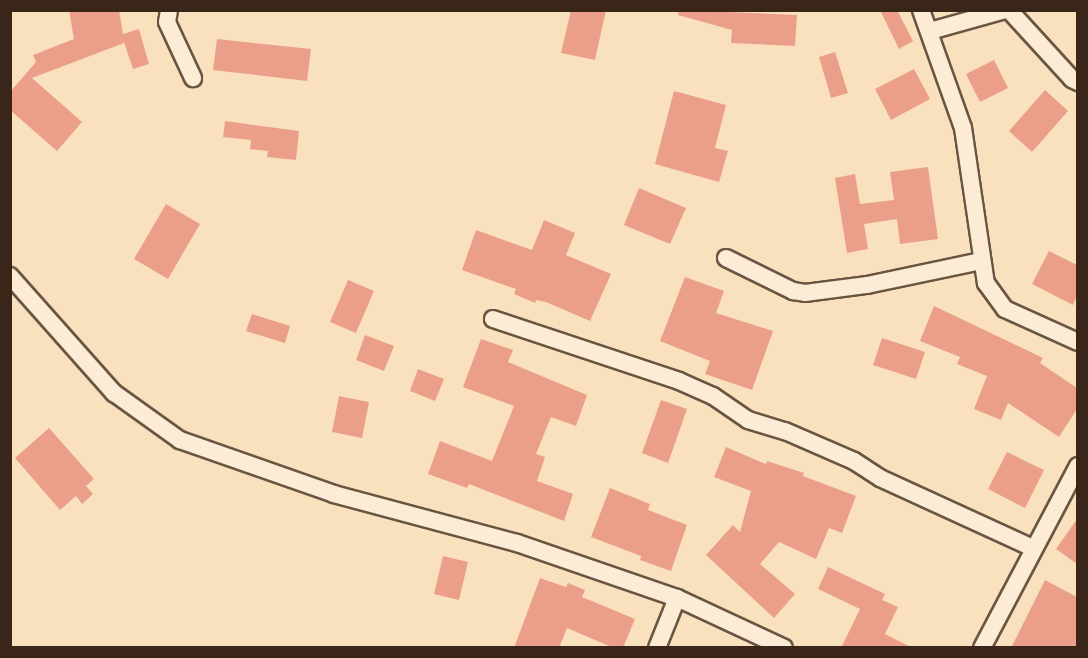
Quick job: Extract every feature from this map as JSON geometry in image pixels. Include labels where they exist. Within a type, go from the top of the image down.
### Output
[{"type":"street","points":[[170,10],[167,22],[193,78]]},
{"type":"street","points":[[921,10],[963,128],[986,283],[1005,309],[1077,342]]},
{"type":"street","points":[[930,31],[1007,10],[1077,82]]},
{"type":"street","points":[[726,258],[794,291],[806,293],[867,285],[981,261]]},
{"type":"street","points":[[10,276],[114,393],[180,440],[334,494],[517,543],[677,598],[784,648]]},
{"type":"street","points":[[493,319],[679,381],[713,396],[748,420],[786,431],[854,461],[880,478],[1033,548]]},
{"type":"street","points":[[982,648],[1077,466]]},
{"type":"street","points":[[657,648],[677,598]]},
{"type":"building","points":[[69,10],[119,10],[123,34],[139,29],[149,64],[133,69],[123,39],[124,43],[32,78],[82,122],[57,151],[10,110],[10,92],[36,62],[33,55],[74,39]]},
{"type":"building","points":[[571,10],[606,10],[595,60],[561,53]]},
{"type":"building","points":[[679,10],[797,15],[795,46],[731,43],[732,30],[678,15]]},
{"type":"building","points":[[880,10],[897,10],[913,41],[899,49]]},
{"type":"building","points":[[217,39],[311,49],[307,81],[213,70]]},
{"type":"building","points":[[835,52],[848,93],[831,98],[819,57]]},
{"type":"building","points":[[994,60],[1008,88],[980,102],[966,74]]},
{"type":"building","points":[[914,69],[930,99],[891,120],[875,89]]},
{"type":"building","points":[[1045,90],[1068,111],[1032,152],[1009,131]]},
{"type":"building","points":[[674,91],[726,105],[715,148],[728,151],[719,182],[655,164]]},
{"type":"building","points":[[225,121],[299,131],[296,160],[267,157],[268,151],[250,149],[251,140],[223,137]]},
{"type":"building","points":[[928,167],[938,239],[900,244],[897,219],[864,224],[868,249],[847,253],[835,178],[855,174],[860,204],[894,200],[890,172]]},
{"type":"building","points":[[639,188],[686,208],[670,244],[624,225]]},
{"type":"building","points":[[166,204],[200,224],[168,279],[134,259]]},
{"type":"building","points":[[544,220],[575,233],[566,255],[611,274],[590,321],[546,302],[536,300],[535,303],[514,294],[516,289],[462,270],[476,230],[532,250]]},
{"type":"building","points":[[1049,251],[1077,265],[1077,295],[1073,305],[1032,284]]},
{"type":"building","points":[[685,277],[724,291],[716,313],[773,331],[752,390],[705,374],[710,361],[660,341]]},
{"type":"building","points":[[348,280],[374,291],[356,333],[330,322]]},
{"type":"building","points":[[934,306],[1043,358],[1040,363],[1077,388],[1077,409],[1059,437],[1008,403],[1001,420],[974,409],[987,376],[957,364],[960,357],[920,341]]},
{"type":"building","points":[[252,314],[290,326],[285,343],[246,331]]},
{"type":"building","points":[[365,335],[394,346],[384,371],[356,360]]},
{"type":"building","points":[[882,338],[925,352],[916,379],[873,365]]},
{"type":"building","points":[[481,339],[513,350],[508,362],[587,395],[576,426],[551,417],[536,454],[545,457],[537,481],[573,494],[564,521],[469,484],[467,488],[428,474],[440,441],[492,461],[514,406],[463,387]]},
{"type":"building","points":[[418,369],[444,379],[435,401],[410,391]]},
{"type":"building","points":[[339,396],[369,402],[362,438],[332,432]]},
{"type":"building","points":[[661,400],[687,409],[668,463],[642,453]]},
{"type":"building","points":[[49,428],[94,479],[86,486],[93,494],[82,504],[76,496],[60,510],[15,458]]},
{"type":"building","points":[[726,447],[766,464],[767,461],[804,473],[803,476],[856,496],[842,533],[829,528],[816,559],[779,542],[760,564],[795,594],[774,618],[706,555],[733,525],[740,532],[751,491],[714,477]]},
{"type":"building","points":[[1007,452],[1044,470],[1025,508],[988,489]]},
{"type":"building","points":[[610,488],[650,504],[648,510],[687,525],[671,571],[640,560],[641,556],[591,537]]},
{"type":"building","points":[[1077,519],[1077,564],[1056,549]]},
{"type":"building","points":[[443,556],[468,562],[459,600],[434,594]]},
{"type":"building","points":[[828,567],[885,594],[882,600],[898,607],[885,634],[913,648],[841,648],[860,609],[818,589]]},
{"type":"building","points":[[540,578],[566,587],[568,583],[585,590],[582,597],[635,619],[623,648],[614,648],[567,628],[559,648],[514,648]]},
{"type":"building","points":[[1045,580],[1077,597],[1077,648],[1011,648]]}]
